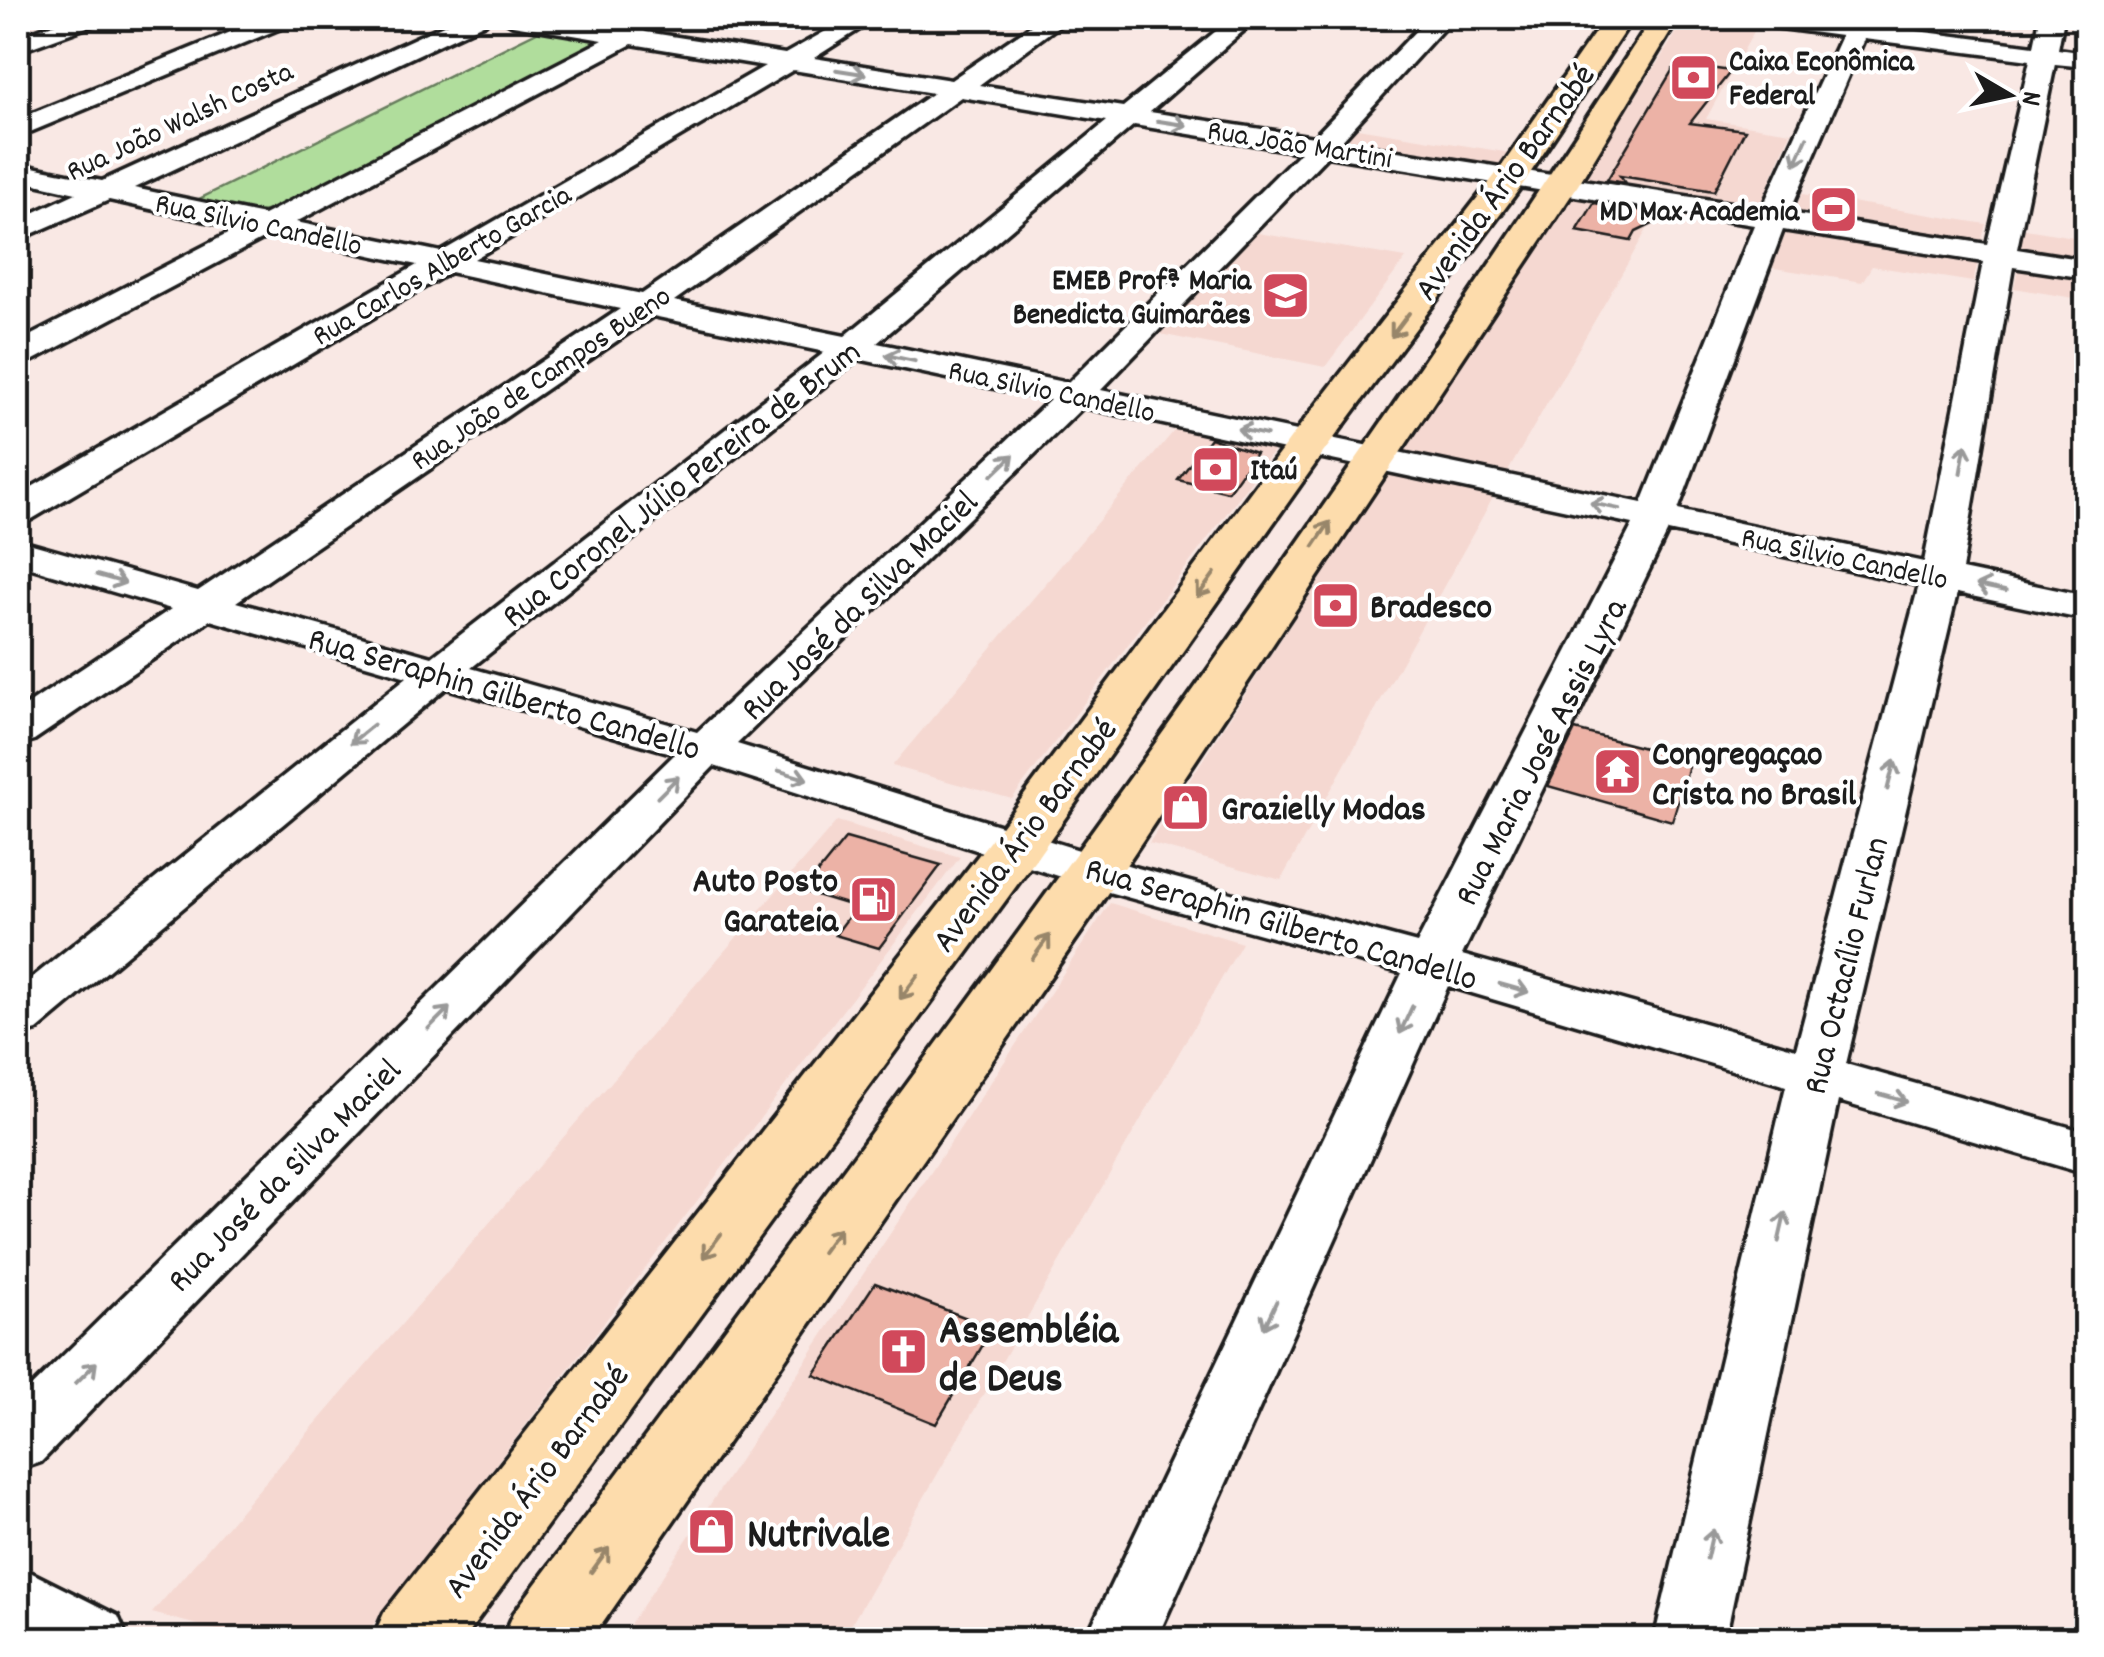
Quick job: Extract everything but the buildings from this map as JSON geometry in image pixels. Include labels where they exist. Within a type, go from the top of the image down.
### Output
[{"type":"main road","name":"Avenida Ário Barnabé","points":[[543,1640],[1094,870],[1373,458],[1536,181],[1619,18]]},
{"type":"main road","name":"Avenida Ário Barnabé","points":[[414,1640],[1016,846],[1308,444],[1536,181],[1666,18]]},
{"type":"street","points":[[18,45],[90,18]]},
{"type":"street","points":[[18,129],[285,18]]},
{"type":"street","name":"Rua João Walsh Costa","points":[[18,231],[476,18]]},
{"type":"street","name":"Rua João Martini","points":[[513,18],[2086,269]]},
{"type":"street","points":[[18,356],[664,18]]},
{"type":"street","name":"Rua Carlos Alberto Garcia","points":[[18,511],[865,18]]},
{"type":"street","name":"Rua João de Campos Bueno","points":[[18,730],[647,305],[1057,18]]},
{"type":"street","name":"Rua Coronel Júlio Pereira de Brum","points":[[18,1016],[438,672],[851,348],[1246,18]]},
{"type":"street","name":"Rua José da Silva Maciel","points":[[18,1442],[706,748],[1076,395],[1441,18]]},
{"type":"street","points":[[1758,18],[2062,44]]},
{"type":"street","name":"Rua Maria José Assis Lyra","points":[[1120,1640],[1432,964],[1656,517],[1772,218],[1859,24]]},
{"type":"street","name":"Rua Octacílio Furlan","points":[[1688,1640],[1816,1076],[1941,577],[2000,255],[2062,44]]},
{"type":"street","name":"Rua Silvio Candello","points":[[18,172],[2086,608]]},
{"type":"street","name":"Rua Seraphin Gilberto Candello","points":[[18,552],[706,748],[1094,870],[2086,1154]]},
{"type":"street","points":[[18,1598],[93,1640]]},
{"type":"shaded area","points":[[1686,18],[1758,24],[1706,119],[1791,132],[1759,207],[1584,178]]},
{"type":"shaded area","points":[[1357,128],[1517,154],[1502,173],[1339,146]]},
{"type":"shaded area","points":[[1570,192],[1660,207],[1506,475],[1395,452]]},
{"type":"shaded area","points":[[1802,194],[1986,224],[1980,246],[1792,215]]},
{"type":"shaded area","points":[[1788,225],[1979,257],[1973,282],[1872,266],[1862,282],[1768,267]]},
{"type":"shaded area","points":[[2019,228],[2086,239],[2086,262],[2014,250]]},
{"type":"shaded area","name":"EMEB Profª Maria Benedicta Guimarães","points":[[1252,232],[1406,258],[1325,367],[1160,334]]},
{"type":"shaded area","points":[[2019,264],[2086,275],[2086,300],[2014,288]]},
{"type":"shaded area","points":[[1179,425],[1278,445],[1012,799],[892,766]]},
{"type":"shaded area","points":[[1389,472],[1495,494],[1281,880],[1149,843]]},
{"type":"shaded area","points":[[837,821],[960,857],[362,1639],[251,1639],[152,1613]]},
{"type":"shaded area","points":[[1110,903],[1242,943],[843,1639],[620,1640]]},
{"type":"green space","points":[[547,27],[595,37],[596,45],[279,209],[246,214],[189,204]]},
{"type":"place","name":"Caixa Econômica Federal","points":[[1694,77]]},
{"type":"place","name":"MD Max Academia","points":[[1834,210]]},
{"type":"place","name":"EMEB Profª Maria Benedicta Guimarães","points":[[1286,296]]},
{"type":"place","name":"Itaú","points":[[1215,469]]},
{"type":"place","name":"Bradesco","points":[[1335,605]]},
{"type":"place","name":"Congregaçao Crista no Brasil","points":[[1617,772]]},
{"type":"place","name":"Grazielly Modas","points":[[1186,807]]},
{"type":"place","name":"Auto Posto Garateia","points":[[873,899]]},
{"type":"place","name":"Assembléia de Deus","points":[[904,1351]]},
{"type":"place","name":"Nutrivale","points":[[712,1531]]}]
